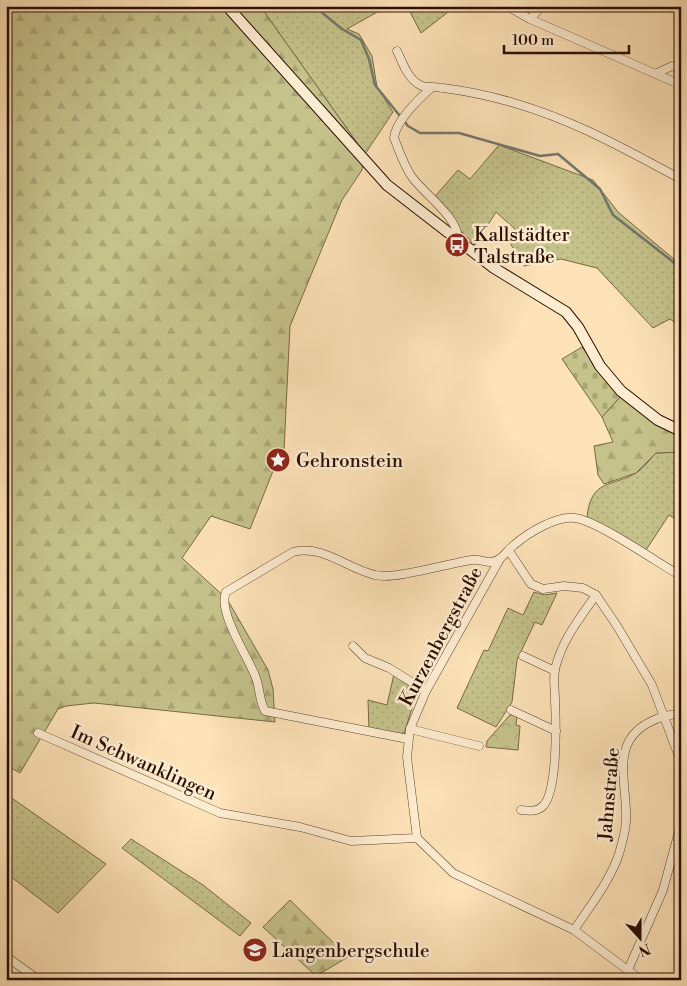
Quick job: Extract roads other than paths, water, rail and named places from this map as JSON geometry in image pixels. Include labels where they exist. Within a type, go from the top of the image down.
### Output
[{"type":"main road","points":[[227,6],[376,174],[494,268],[566,312],[578,327],[600,366],[621,391],[658,420],[681,431]]},
{"type":"street","points":[[450,6],[458,6]]},
{"type":"street","points":[[507,6],[530,19],[681,85]]},
{"type":"street","points":[[530,19],[542,6]]},
{"type":"street","points":[[398,50],[412,79],[424,87],[511,102],[576,124],[681,179]]},
{"type":"street","points":[[657,74],[672,66],[681,69]]},
{"type":"street","points":[[432,87],[402,120],[394,131],[394,138],[411,177],[446,216],[458,233],[458,239]]},
{"type":"street","name":"Kurzenbergstraße","points":[[416,838],[407,757],[410,729],[426,691],[500,559],[514,545],[550,522],[561,518],[574,517],[590,522],[681,576]]},
{"type":"street","points":[[408,739],[386,733],[372,733],[335,723],[271,714],[265,711],[260,702],[256,676],[237,641],[225,607],[226,592],[292,552],[301,550],[331,557],[376,576],[407,573],[472,560],[492,562],[500,559]]},
{"type":"street","points":[[509,551],[531,584],[542,589],[564,586],[583,588],[596,595],[638,658],[652,685],[681,762]]},
{"type":"street","points":[[521,810],[531,811],[543,806],[548,796],[552,781],[556,731],[555,671],[570,630],[596,595]]},
{"type":"street","points":[[353,646],[366,658],[389,668],[426,691]]},
{"type":"street","points":[[524,656],[555,671]]},
{"type":"street","points":[[511,710],[556,731]]},
{"type":"street","name":"Jahnstraße","points":[[574,930],[602,889],[618,856],[626,819],[622,769],[627,743],[637,730],[663,716],[681,714]]},
{"type":"street","name":"Kurzenbergstraße","points":[[410,729],[479,746]]},
{"type":"street","name":"Im Schwanklingen","points":[[38,733],[220,813],[300,827],[351,841],[416,838]]},
{"type":"street","points":[[628,970],[663,890],[681,824]]},
{"type":"street","points":[[416,838],[453,873],[574,930],[641,980]]},
{"type":"street","points":[[11,960],[39,980]]},
{"type":"waterway","points":[[314,6],[342,29],[361,40],[369,59],[375,85],[408,126],[420,133],[459,133],[540,156],[558,154],[600,189],[613,215],[681,268]]},
{"type":"place","name":"Kallstädter Talstraße","points":[[457,245]]},
{"type":"place","name":"Gehronstein","points":[[278,460]]},
{"type":"place","name":"Langenbergschule","points":[[255,950]]}]
